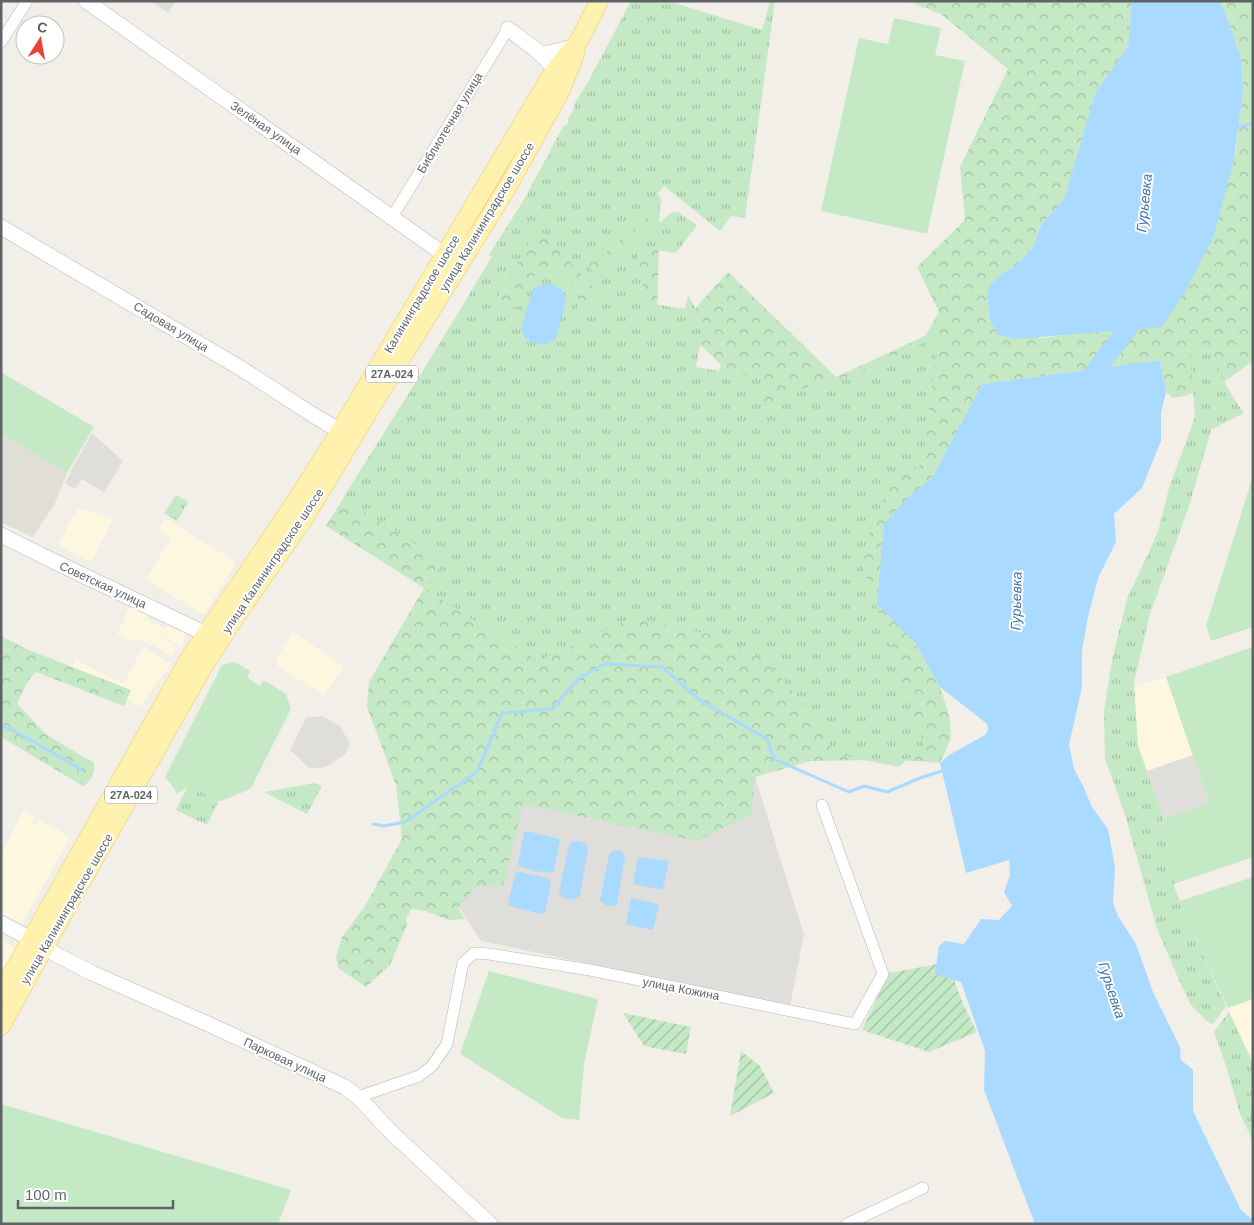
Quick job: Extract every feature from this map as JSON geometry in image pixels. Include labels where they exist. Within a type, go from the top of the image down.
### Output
[{"type":"main road","name":"Калининградское шоссе","points":[[213,638],[599,1]]},
{"type":"main road","name":"улица Калининградское шоссе","points":[[1,1026],[37,944],[190,659],[213,638],[307,514],[506,188],[555,101],[558,78],[565,57]]},
{"type":"main road","name":"улица Калининградское шоссе","points":[[1,993],[37,944]]},
{"type":"street","points":[[1,42],[27,1]]},
{"type":"street","name":"Зелёная улица","points":[[86,1],[445,255]]},
{"type":"street","points":[[508,29],[538,53],[565,57]]},
{"type":"street","name":"Библиотечная улица","points":[[392,217],[508,29]]},
{"type":"street","points":[[538,53],[549,53],[565,57]]},
{"type":"street","name":"Садовая улица","points":[[1,226],[242,369],[340,431]]},
{"type":"street","name":"Советская улица","points":[[1,535],[213,638]]},
{"type":"street","name":"улица Кожина","points":[[358,1097],[419,1076],[432,1066],[447,1044],[463,963],[474,953],[590,970],[855,1024],[882,974],[822,805]]},
{"type":"street","name":"Парковая улица","points":[[1,923],[92,973],[344,1087],[358,1097],[392,1133],[490,1224]]},
{"type":"street","points":[[847,1224],[923,1188]]},
{"type":"shaded area","points":[[151,1],[176,1],[168,13]]},
{"type":"shaded area","points":[[92,433],[123,461],[104,492],[82,479],[75,489],[65,483]]},
{"type":"shaded area","points":[[1,434],[67,473],[55,503],[33,537],[1,522]]},
{"type":"shaded area","points":[[79,508],[113,519],[91,562],[61,547],[59,544],[71,519]]},
{"type":"shaded area","points":[[165,518],[236,562],[204,615],[146,579],[171,538],[159,530]]},
{"type":"shaded area","points":[[130,606],[148,615],[147,619],[164,628],[162,633],[167,625],[186,634],[181,647],[161,636],[159,639],[161,637],[178,648],[172,657],[137,638],[135,642],[117,634]]},
{"type":"shaded area","points":[[293,632],[344,667],[324,695],[278,666],[276,659]]},
{"type":"shaded area","points":[[143,646],[171,664],[140,707],[71,669],[76,660],[124,684]]},
{"type":"shaded area","points":[[1166,677],[1193,755],[1147,771],[1138,746],[1134,687]]},
{"type":"shaded area","points":[[322,716],[340,726],[350,744],[345,754],[330,765],[321,768],[309,768],[290,750],[306,718]]},
{"type":"shaded area","points":[[1193,755],[1209,804],[1163,819],[1147,771]]},
{"type":"shaded area","points":[[755,777],[804,935],[790,1006],[481,941],[414,839],[416,809]]},
{"type":"shaded area","points":[[23,811],[36,818],[32,823],[34,825],[39,820],[70,837],[22,924],[1,913],[1,856]]},
{"type":"shaded area","points":[[1,938],[15,948],[1,974]]},
{"type":"shaded area","points":[[1253,999],[1253,1063],[1228,1008]]},
{"type":"green space","points":[[631,1],[668,1],[762,30],[770,1],[775,1],[745,218],[731,216],[720,231],[664,186],[657,194],[662,200],[660,206],[596,261],[590,263],[587,261],[585,263],[601,281],[603,280],[602,274],[605,271],[672,212],[678,212],[697,225],[676,253],[636,247],[646,303],[685,309],[688,295],[704,324],[696,367],[767,379],[763,406],[810,386],[823,388],[939,336],[922,464],[891,480],[860,558],[924,745],[899,767],[835,754],[812,714],[765,659],[714,635],[632,618],[538,661],[425,589],[443,562],[343,498],[488,264],[569,121],[568,119],[575,107],[573,106],[588,82]],"holes":[[[538,227],[602,297],[576,312],[578,294],[574,284],[565,276],[545,271],[534,276],[531,280],[525,294],[522,313],[498,297]]]},
{"type":"green space","points":[[907,1],[1132,1],[1128,47],[1096,91],[1064,199],[1041,225],[1033,248],[1015,266],[1002,274],[987,298],[991,323],[1041,338],[1067,335],[1235,156],[1243,93],[1241,58],[1225,12],[1219,1],[1253,1],[1253,361],[1221,384],[1173,398],[1166,392],[1160,360],[982,384],[932,478],[911,494],[877,603],[915,643],[940,687],[949,715],[951,738],[940,763],[881,760],[811,761],[755,777],[751,815],[696,841],[523,804],[503,886],[477,886],[458,908],[465,919],[449,920],[425,911],[411,909],[406,919],[407,925],[390,965],[366,987],[338,968],[336,956],[342,937],[365,906],[402,839],[396,785],[367,707],[369,682],[424,588],[326,526],[413,387],[472,357],[511,270],[489,255],[525,198],[564,125],[660,204],[657,318],[626,341],[716,380],[721,365],[692,336],[692,312],[728,272],[836,377],[925,336],[939,312],[917,267],[965,220],[960,167],[1008,69],[941,14]]},
{"type":"green space","points":[[894,18],[941,28],[935,55],[965,61],[927,234],[821,211],[859,38],[888,44]]},
{"type":"green space","points":[[1208,345],[1224,381],[1244,413],[1211,430],[1189,506],[1150,614],[1134,682],[1138,746],[1162,814],[1175,889],[1226,1006],[1213,1024],[1208,1022],[1191,1005],[1157,929],[1125,815],[1105,758],[1104,711],[1112,660],[1127,599],[1158,532],[1169,488],[1195,417],[1190,348]]},
{"type":"green space","points":[[1,372],[94,427],[67,473],[1,434]]},
{"type":"green space","points":[[1253,476],[1253,627],[1211,641],[1206,626]]},
{"type":"green space","points":[[176,495],[188,502],[177,521],[164,513]]},
{"type":"green space","points":[[1,636],[26,649],[131,690],[124,706],[36,672],[27,682],[17,704],[47,735],[94,763],[92,776],[89,782],[83,786],[1,737]]},
{"type":"green space","points":[[1253,647],[1253,857],[1174,884],[1163,819],[1209,803],[1166,677]]},
{"type":"green space","points":[[235,662],[250,671],[247,677],[260,686],[264,680],[286,694],[291,709],[251,788],[221,801],[188,786],[176,794],[175,789],[165,777],[222,665]]},
{"type":"green space","points":[[315,783],[322,786],[307,814],[264,792]]},
{"type":"green space","points":[[188,786],[219,800],[207,825],[176,810]]},
{"type":"green space","points":[[1253,877],[1253,999],[1228,1008],[1180,901]]},
{"type":"green space","points":[[949,962],[961,998],[977,1032],[929,1052],[862,1030],[889,973]]},
{"type":"green space","points":[[489,971],[598,999],[584,1064],[579,1120],[562,1118],[460,1054]]},
{"type":"green space","points":[[1229,1012],[1253,1063],[1253,1141],[1240,1114],[1214,1032]]},
{"type":"green space","points":[[623,1013],[691,1027],[686,1054],[644,1046]]},
{"type":"green space","points":[[741,1051],[760,1066],[774,1093],[730,1116]]},
{"type":"green space","points":[[1,1104],[291,1190],[278,1224],[1,1224]]},
{"type":"water","points":[[1132,1],[1219,1],[1225,12],[1241,58],[1243,93],[1234,159],[1214,236],[1183,295],[1162,327],[1016,339],[999,335],[991,323],[987,297],[990,285],[1015,266],[1033,248],[1041,225],[1064,199],[1096,91],[1128,47]]},
{"type":"water","points":[[542,284],[553,284],[563,291],[566,300],[556,338],[547,344],[536,344],[525,338],[521,329],[533,289]]},
{"type":"water","points":[[1160,360],[1166,392],[1161,413],[1161,441],[1142,488],[1114,514],[1116,542],[1098,578],[1088,617],[1082,650],[1082,687],[1069,745],[1074,769],[1092,807],[1108,829],[1115,867],[1113,903],[1118,916],[1136,944],[1153,992],[1180,1047],[1181,1060],[1193,1070],[1193,1111],[1241,1210],[1253,1220],[1253,1224],[1035,1224],[984,1090],[985,1051],[961,982],[935,974],[939,946],[945,941],[964,944],[981,919],[999,920],[1012,906],[1004,892],[1010,875],[1009,860],[966,873],[940,763],[949,755],[985,735],[988,730],[987,724],[940,687],[915,643],[877,604],[884,524],[911,494],[932,478],[982,384]]},
{"type":"water","points":[[526,831],[560,839],[553,873],[535,871],[519,866],[524,833]]},
{"type":"water","points":[[577,841],[586,844],[588,849],[580,895],[575,899],[568,900],[559,892],[569,846],[571,842]]},
{"type":"water","points":[[614,850],[621,851],[625,856],[617,905],[610,906],[600,901],[609,854]]},
{"type":"water","points":[[638,857],[669,861],[663,890],[633,884]]},
{"type":"water","points":[[517,872],[550,880],[545,913],[542,914],[509,906]]},
{"type":"water","points":[[631,898],[659,904],[653,930],[626,924]]},
{"type":"waterway","points":[[1236,128],[1253,123]]},
{"type":"waterway","name":"Гурьевка","points":[[1081,389],[1142,310]]},
{"type":"waterway","points":[[373,824],[384,826],[405,822],[477,772],[502,713],[552,709],[579,678],[605,664],[662,667],[701,701],[767,739],[774,759],[849,792],[864,786],[887,792],[942,771]]},
{"type":"waterway","points":[[1,726],[13,730],[82,770]]}]
